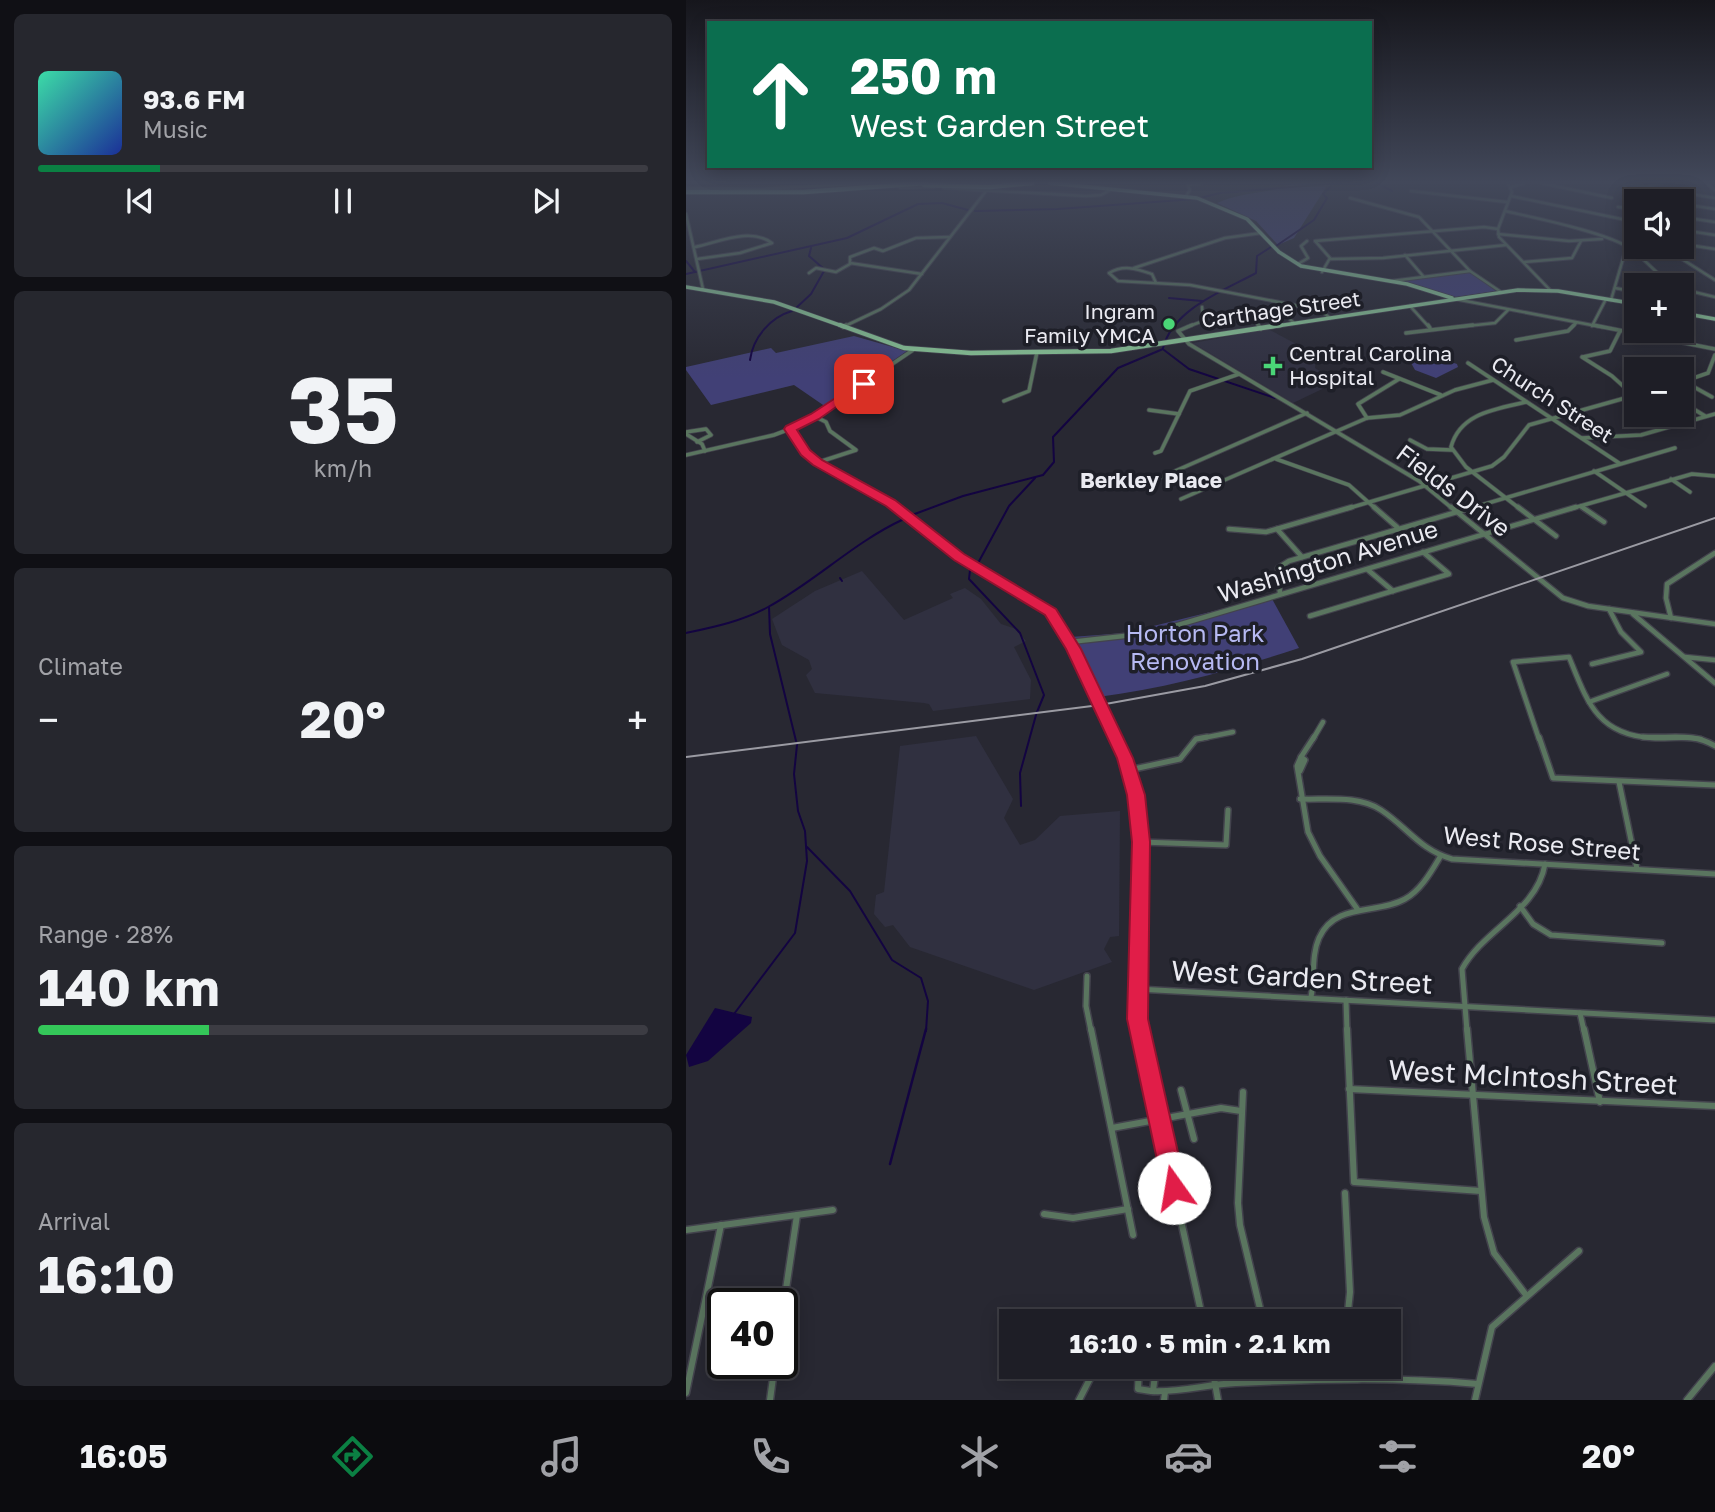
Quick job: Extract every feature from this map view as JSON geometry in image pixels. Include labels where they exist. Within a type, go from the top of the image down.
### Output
[{"type":"main road","points":[[1276,248],[1297,264],[1322,272],[1388,281],[1454,299]]},
{"type":"main road","name":"Carthage Street","points":[[686,287],[774,302],[913,350],[1111,351],[1501,292],[1551,291],[1624,302]]},
{"type":"main road","points":[[1467,297],[1470,303]]},
{"type":"main road","points":[[1694,315],[1715,319]]},
{"type":"street","points":[[695,248],[703,289]]},
{"type":"street","points":[[697,259],[759,248]]},
{"type":"street","points":[[850,263],[850,257],[873,248]]},
{"type":"street","points":[[842,327],[896,300],[923,274],[942,248]]},
{"type":"street","points":[[1133,268],[1193,248]]},
{"type":"street","points":[[1297,264],[1308,258],[1302,248]]},
{"type":"street","points":[[1321,248],[1330,258],[1383,258],[1469,248]]},
{"type":"street","points":[[1509,248],[1551,291]]},
{"type":"street","points":[[1523,262],[1572,258],[1577,248]]},
{"type":"street","points":[[1450,250],[1470,271],[1501,292]]},
{"type":"street","points":[[1405,255],[1424,277]]},
{"type":"street","points":[[1322,272],[1330,258]]},
{"type":"street","points":[[1592,326],[1615,288],[1624,259]]},
{"type":"street","points":[[1640,259],[1655,273]]},
{"type":"street","points":[[1682,259],[1715,280]]},
{"type":"street","points":[[809,273],[816,268],[836,272],[850,263],[923,274]]},
{"type":"street","points":[[1156,283],[1152,274],[1124,266],[1109,273],[1118,281],[1197,286],[1320,310],[1330,318]]},
{"type":"street","points":[[1388,281],[1470,271]]},
{"type":"street","points":[[1615,288],[1624,290]]},
{"type":"street","points":[[1694,292],[1715,298]]},
{"type":"street","points":[[1454,299],[1715,349]]},
{"type":"street","points":[[1410,306],[1430,328]]},
{"type":"street","points":[[1184,340],[1178,331],[1203,321],[1202,307]]},
{"type":"street","points":[[1261,328],[1251,315],[1261,309],[1279,310],[1294,323]]},
{"type":"street","points":[[1406,333],[1430,328],[1495,323],[1507,310]]},
{"type":"street","points":[[1516,340],[1568,331],[1576,323]]},
{"type":"street","points":[[1620,331],[1610,351],[1582,357],[1624,386]]},
{"type":"street","name":"Fields Drive","points":[[1184,340],[1425,485],[1554,593],[1576,603],[1609,610],[1715,624]]},
{"type":"street","points":[[686,455],[790,429],[815,417],[913,350]]},
{"type":"street","points":[[1004,401],[1029,391],[1037,352]]},
{"type":"street","points":[[1709,372],[1715,355]]},
{"type":"street","name":"Church Street","points":[[1468,363],[1619,464]]},
{"type":"street","points":[[1383,372],[1442,396]]},
{"type":"street","points":[[1694,378],[1709,372],[1715,374]]},
{"type":"street","points":[[1155,453],[1161,451],[1192,390],[1240,374]]},
{"type":"street","points":[[1367,418],[1358,404],[1399,379]]},
{"type":"street","points":[[1181,499],[1367,418],[1400,415],[1442,396],[1493,380]]},
{"type":"street","points":[[1694,388],[1712,397]]},
{"type":"street","points":[[1229,529],[1257,533],[1277,529],[1473,472],[1504,459],[1521,430],[1624,399]]},
{"type":"street","points":[[1452,450],[1455,434],[1471,419],[1526,402]]},
{"type":"street","points":[[1694,409],[1706,416]]},
{"type":"street","points":[[1149,410],[1179,414]]},
{"type":"street","points":[[1148,483],[1307,413]]},
{"type":"street","points":[[1694,420],[1715,414]]},
{"type":"street","points":[[790,429],[806,453],[818,463],[856,450],[830,431],[826,422],[815,417]]},
{"type":"street","points":[[1581,438],[1595,435],[1636,436],[1668,427]]},
{"type":"street","points":[[686,433],[706,429],[710,432],[711,435],[697,442]]},
{"type":"street","points":[[686,433],[705,451]]},
{"type":"street","points":[[1410,440],[1427,449],[1452,450],[1473,472],[1556,536]]},
{"type":"street","points":[[1280,594],[1278,568],[1302,557],[1675,448]]},
{"type":"street","points":[[1275,459],[1349,485],[1398,528]]},
{"type":"street","name":"West Garden Street","points":[[818,463],[881,497],[959,557],[1042,605],[1058,621],[1129,770],[1138,805],[1141,842],[1137,989],[1715,1020]]},
{"type":"street","points":[[1594,471],[1646,506]]},
{"type":"street","name":"Washington Avenue","points":[[1070,642],[1151,633],[1670,479],[1692,474],[1715,475]]},
{"type":"street","points":[[1670,479],[1690,492]]},
{"type":"street","points":[[1581,506],[1604,522]]},
{"type":"street","points":[[1277,529],[1302,557]]},
{"type":"street","points":[[1310,616],[1448,574],[1423,552]]},
{"type":"street","points":[[1671,618],[1666,598],[1667,584],[1715,553]]},
{"type":"street","points":[[1367,569],[1392,591]]},
{"type":"street","points":[[1592,664],[1641,652],[1621,632],[1609,610]]},
{"type":"street","points":[[1633,614],[1715,683]]},
{"type":"street","points":[[1684,656],[1715,660]]},
{"type":"street","points":[[1714,745],[1700,739],[1626,735],[1608,723],[1589,702],[1569,657],[1513,662],[1553,778],[1715,785]]},
{"type":"street","points":[[1589,702],[1667,674]]},
{"type":"street","points":[[1323,722],[1301,757],[1305,760],[1300,771],[1300,799],[1309,835],[1358,910]]},
{"type":"street","points":[[1129,770],[1180,759],[1196,739],[1233,732]]},
{"type":"street","points":[[1619,782],[1637,869]]},
{"type":"street","name":"West Rose Street","points":[[1300,799],[1348,801],[1379,808],[1417,845],[1440,857],[1715,874]]},
{"type":"street","points":[[1141,842],[1226,845],[1228,810]]},
{"type":"street","points":[[1311,997],[1316,954],[1322,932],[1332,922],[1358,910],[1388,905],[1409,897],[1440,857]]},
{"type":"street","points":[[1526,1295],[1490,1242],[1482,1191],[1463,964],[1536,891],[1544,877],[1545,864]]},
{"type":"street","points":[[1520,906],[1533,924],[1551,935],[1662,943]]},
{"type":"street","points":[[1087,976],[1086,1006],[1133,1235]]},
{"type":"street","points":[[1137,989],[1137,1019],[1200,1309]]},
{"type":"street","points":[[1346,1000],[1354,1182],[1482,1191]]},
{"type":"street","points":[[1580,1013],[1600,1102]]},
{"type":"street","name":"West McIntosh Street","points":[[1349,1089],[1715,1106]]},
{"type":"street","points":[[1181,1090],[1194,1139]]},
{"type":"street","points":[[1243,1092],[1240,1225],[1260,1309]]},
{"type":"street","points":[[1112,1128],[1221,1108],[1241,1111]]},
{"type":"street","points":[[1345,1193],[1350,1292],[1348,1309]]},
{"type":"street","points":[[686,1230],[834,1209]]},
{"type":"street","points":[[1044,1214],[1073,1217],[1128,1209]]},
{"type":"street","points":[[786,1288],[797,1214]]},
{"type":"street","points":[[686,1393],[721,1225]]},
{"type":"street","points":[[1475,1400],[1492,1327],[1579,1251]]},
{"type":"street","points":[[1687,1400],[1715,1366]]},
{"type":"street","points":[[1138,1379],[1137,1387],[1164,1396],[1215,1384],[1370,1377],[1478,1384]]},
{"type":"street","points":[[770,1400],[773,1379]]},
{"type":"street","points":[[1079,1400],[1090,1379]]},
{"type":"street","points":[[1153,1391],[1154,1379]]},
{"type":"street","points":[[1214,1379],[1218,1400]]},
{"type":"shaded area","name":"Central Carolina Hospital","points":[[1268,329],[1313,353],[1316,358],[1315,368],[1337,382],[1293,403],[1193,343]]},
{"type":"shaded area","points":[[862,571],[904,620],[953,598],[950,594],[965,588],[981,599],[1001,624],[1016,629],[1026,641],[1014,647],[1031,680],[1030,699],[933,711],[929,704],[924,703],[815,693],[806,675],[812,669],[809,660],[782,645],[772,619],[815,591]]},
{"type":"shaded area","points":[[976,736],[1013,799],[1004,818],[1020,845],[1035,840],[1060,816],[1120,811],[1119,936],[1110,937],[1104,949],[1112,962],[1034,990],[910,947],[893,925],[885,927],[874,914],[876,895],[884,892],[900,746]]},
{"type":"shaded area","points":[[715,1008],[752,1017],[751,1023],[708,1061],[689,1067],[686,1055]]},
{"type":"green space","points":[[1470,272],[1496,291],[1456,297],[1399,281]]},
{"type":"green space","points":[[854,336],[907,351],[826,407],[794,385],[711,405],[686,370],[686,367],[771,348],[776,353]]},
{"type":"green space","points":[[1424,353],[1457,364],[1458,367],[1436,378],[1415,370],[1410,361]]},
{"type":"green space","name":"Horton Park Renovation","points":[[1271,597],[1299,648],[1224,671],[1149,689],[1098,697],[1071,637],[1125,633]]},
{"type":"waterway","points":[[695,272],[801,248]]},
{"type":"waterway","points":[[811,248],[809,256],[824,269]]},
{"type":"waterway","points":[[1163,348],[1177,322],[1215,294],[1256,273],[1257,256],[1269,248]]},
{"type":"waterway","points":[[686,261],[695,272]]},
{"type":"waterway","points":[[796,308],[811,294],[824,271]]},
{"type":"waterway","points":[[686,274],[695,272]]},
{"type":"waterway","points":[[1169,298],[1202,301]]},
{"type":"waterway","points":[[750,360],[755,343],[764,329],[777,318],[792,311]]},
{"type":"waterway","points":[[912,515],[963,496],[1043,475],[1054,462],[1053,437],[1118,368],[1163,349]]},
{"type":"waterway","points":[[1164,350],[1189,369],[1275,398]]},
{"type":"waterway","points":[[977,565],[1009,506],[1035,478]]},
{"type":"waterway","points":[[686,633],[738,620],[768,607],[868,539],[904,519]]},
{"type":"waterway","points":[[970,570],[969,579],[1020,633],[1044,695],[1037,712]]},
{"type":"waterway","points":[[769,607],[770,634],[796,741]]},
{"type":"waterway","points":[[1021,806],[1020,773],[1036,715]]},
{"type":"waterway","points":[[734,1014],[795,933],[807,861],[805,831],[798,811],[794,774],[797,745]]},
{"type":"waterway","points":[[807,847],[850,891],[892,960],[921,978],[928,1001],[926,1031]]},
{"type":"waterway","points":[[890,1164],[926,1029]]},
{"type":"railway","points":[[686,757],[1100,705],[1205,686],[1302,659],[1715,518]]},
{"type":"place","name":"Ingram Family YMCA","points":[[1169,324]]},
{"type":"place","name":"Central Carolina Hospital","points":[[1273,366]]},
{"type":"district","name":"Berkley Place","points":[[1151,481]]},
{"type":"route","points":[[864,384],[815,417],[790,429],[806,453],[818,463],[891,503],[959,557],[1034,599],[1050,612],[1074,649],[1125,758],[1136,795],[1141,842],[1137,1019],[1174,1188]]}]
